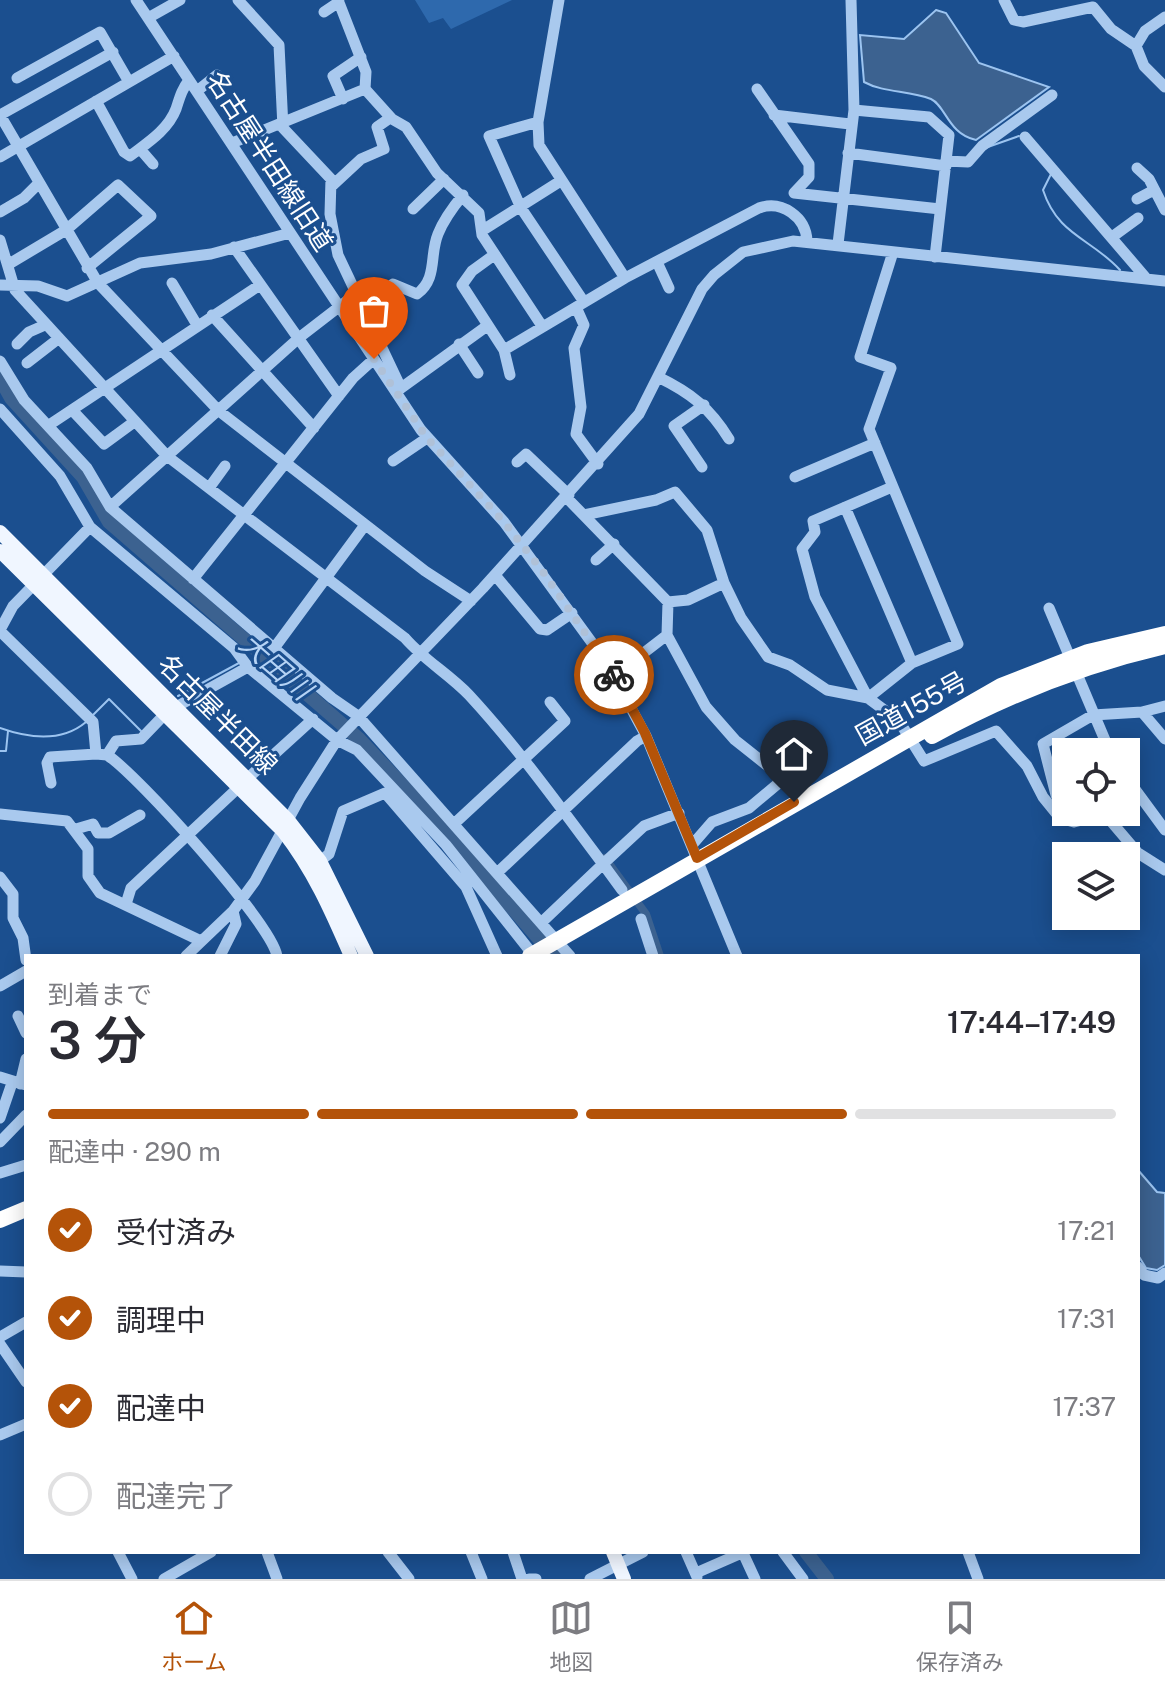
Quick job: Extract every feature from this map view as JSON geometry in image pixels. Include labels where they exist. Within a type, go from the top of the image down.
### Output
[{"type":"highway","name":"国道155号","points":[[539,954],[561,946],[697,857],[949,727],[1074,664],[1165,634]]},
{"type":"highway","name":"国道155号","points":[[1074,664],[1165,646]]},
{"type":"highway","points":[[0,1220],[24,1210]]},
{"type":"highway","points":[[0,1228],[24,1219]]},
{"type":"main road","name":"名古屋半田線","points":[[0,532],[38,579],[320,861],[366,954]]},
{"type":"main road","name":"名古屋半田線","points":[[0,551],[38,579]]},
{"type":"main road","name":"名古屋半田線","points":[[286,826],[329,901],[350,954]]},
{"type":"main road","points":[[623,1565],[633,1579]]},
{"type":"street","name":"名古屋半田線旧道","points":[[136,0],[151,17],[189,80],[374,359],[398,390],[427,438],[522,546],[619,683],[646,736],[736,954]]},
{"type":"street","points":[[147,0],[151,17],[180,0]]},
{"type":"street","points":[[238,0],[279,45],[283,128],[331,179],[330,214],[338,255],[360,298],[398,390],[487,326]]},
{"type":"street","points":[[559,0],[538,122],[539,145],[559,182],[625,278]]},
{"type":"street","points":[[838,244],[854,110],[851,0]]},
{"type":"street","points":[[1004,0],[1014,20],[1023,22],[1093,4],[1111,29],[1136,46],[1144,66],[1165,87]]},
{"type":"street","points":[[324,12],[339,1],[366,72],[365,89],[390,118],[406,127],[426,161],[479,213],[494,255],[542,326]]},
{"type":"street","points":[[1136,46],[1145,31],[1165,17]]},
{"type":"street","points":[[17,78],[100,32],[129,82]]},
{"type":"street","points":[[113,52],[0,115],[87,268],[219,411],[365,525],[471,601]]},
{"type":"street","points":[[0,157],[174,56]]},
{"type":"street","points":[[343,99],[333,76],[361,57]]},
{"type":"street","points":[[197,91],[217,75]]},
{"type":"street","points":[[96,101],[124,152],[130,156],[165,127],[176,109],[178,96],[189,80]]},
{"type":"street","points":[[232,143],[365,89]]},
{"type":"street","points":[[757,89],[811,168],[809,177],[794,193],[940,209]]},
{"type":"street","points":[[848,153],[946,163],[968,162],[982,146],[1052,95]]},
{"type":"street","points":[[854,110],[929,117],[949,135],[935,257]]},
{"type":"street","points":[[774,115],[850,124]]},
{"type":"street","points":[[333,185],[361,159],[384,149],[377,127],[390,118]]},
{"type":"street","points":[[538,122],[489,136],[521,208],[580,304],[584,325],[574,348],[581,407],[576,434],[598,464]]},
{"type":"street","points":[[1025,137],[1146,278]]},
{"type":"street","points":[[140,149],[153,164]]},
{"type":"street","points":[[1137,168],[1165,210]]},
{"type":"street","points":[[413,209],[444,179]]},
{"type":"street","points":[[483,230],[559,182]]},
{"type":"street","points":[[0,212],[24,198],[38,184]]},
{"type":"street","points":[[9,264],[66,230],[118,185],[151,216],[87,268]]},
{"type":"street","points":[[1137,199],[1154,190]]},
{"type":"street","points":[[110,507],[338,305],[360,298],[372,301],[393,284],[417,294],[423,290],[432,276],[437,236],[463,195]]},
{"type":"street","points":[[504,350],[625,278],[770,204],[791,211],[803,227],[807,241]]},
{"type":"street","points":[[1112,237],[1138,218]]},
{"type":"street","points":[[0,285],[38,286],[67,296],[140,263],[211,254],[290,233]]},
{"type":"street","points":[[0,240],[14,285],[45,325],[134,422],[167,456],[325,580],[405,638],[418,654],[467,693],[523,760],[622,890]]},
{"type":"street","points":[[188,954],[243,898],[340,737],[598,464],[639,414],[702,289],[729,261],[757,246],[807,241],[1165,281]]},
{"type":"street","points":[[234,247],[339,396]]},
{"type":"street","points":[[868,698],[912,663],[958,644],[869,429],[891,368],[860,357],[893,252]]},
{"type":"street","points":[[494,255],[472,271],[462,285],[504,350],[510,375]]},
{"type":"street","points":[[657,262],[669,288]]},
{"type":"street","points":[[172,283],[197,325]]},
{"type":"street","points":[[49,425],[260,285]]},
{"type":"street","points":[[212,315],[314,428]]},
{"type":"street","points":[[17,344],[29,332],[45,325]]},
{"type":"street","points":[[27,363],[58,339]]},
{"type":"street","points":[[459,344],[478,373]]},
{"type":"street","points":[[193,579],[339,396],[374,359]]},
{"type":"street","points":[[0,361],[24,400],[87,468],[110,507],[356,718],[455,823],[561,946]]},
{"type":"street","points":[[658,377],[689,392],[704,405],[729,439]]},
{"type":"street","points":[[702,467],[674,426],[704,405]]},
{"type":"street","points":[[0,409],[60,476],[90,527],[234,648],[248,667],[357,750],[446,845],[535,954]]},
{"type":"street","points":[[72,410],[104,444],[134,422]]},
{"type":"street","points":[[393,461],[427,438]]},
{"type":"street","points":[[795,477],[875,443]]},
{"type":"street","points":[[517,462],[526,454],[668,602],[667,635],[706,707],[780,782],[749,808],[712,822],[697,857]]},
{"type":"street","points":[[209,488],[225,466]]},
{"type":"street","points":[[868,698],[815,597],[802,549],[815,532],[813,521],[892,487]]},
{"type":"street","points":[[584,515],[656,500],[675,492],[707,530],[724,583],[741,618],[768,657],[790,665],[827,690],[868,698],[899,721],[921,759],[929,760],[996,731],[1027,766],[1052,808]]},
{"type":"street","points":[[845,507],[912,663]]},
{"type":"street","points":[[275,647],[365,525]]},
{"type":"street","points":[[90,527],[13,606],[0,631],[93,722],[101,754],[187,836],[243,898],[272,941],[276,954]]},
{"type":"street","points":[[596,560],[614,544]]},
{"type":"street","points":[[495,575],[540,629],[547,630],[572,613]]},
{"type":"street","points":[[668,602],[688,600],[724,583]]},
{"type":"street","points":[[1049,608],[1104,738]]},
{"type":"street","points":[[641,655],[667,635]]},
{"type":"street","points":[[51,783],[47,763],[50,757],[101,754],[114,742],[141,739],[171,710],[248,667]]},
{"type":"street","points":[[455,823],[565,721],[550,702]]},
{"type":"street","points":[[1056,738],[1093,715],[1142,712],[1165,706]]},
{"type":"street","points":[[1142,712],[1165,739]]},
{"type":"street","points":[[126,904],[131,888],[313,719]]},
{"type":"street","points":[[497,873],[637,741],[646,736]]},
{"type":"street","points":[[1052,741],[1042,747],[1052,774]]},
{"type":"street","points":[[320,861],[329,854],[343,811],[385,793],[466,887],[496,954]]},
{"type":"street","points":[[1140,796],[1165,830]]},
{"type":"street","points":[[542,922],[644,826],[679,813]]},
{"type":"street","points":[[0,814],[67,821],[76,829],[90,854],[88,876],[100,893],[201,941]]},
{"type":"street","points":[[76,829],[93,824],[98,833],[109,833],[140,815]]},
{"type":"street","points":[[1115,826],[1138,853],[1165,870]]},
{"type":"street","points":[[0,877],[13,894],[13,918],[23,938],[25,954]]},
{"type":"street","points":[[221,954],[236,924],[233,911]]},
{"type":"street","points":[[641,919],[652,954]]},
{"type":"street","points":[[0,986],[24,972]]},
{"type":"street","points":[[18,1016],[24,1029]]},
{"type":"street","points":[[0,1077],[19,1084]]},
{"type":"street","points":[[0,1118],[3,1092],[19,1084]]},
{"type":"street","points":[[0,1142],[24,1117]]},
{"type":"street","points":[[0,1173],[24,1166]]},
{"type":"street","points":[[1140,1269],[1150,1277],[1158,1278],[1165,1273]]},
{"type":"street","points":[[0,1271],[24,1272]]},
{"type":"street","points":[[0,1337],[24,1323]]},
{"type":"street","points":[[0,1344],[24,1379]]},
{"type":"street","points":[[0,1435],[24,1425]]},
{"type":"street","points":[[119,1554],[132,1579]]},
{"type":"street","points":[[164,1579],[208,1554]]},
{"type":"street","points":[[268,1554],[277,1579]]},
{"type":"street","points":[[390,1554],[409,1579]]},
{"type":"street","points":[[472,1554],[482,1579]]},
{"type":"street","points":[[514,1554],[522,1579]]},
{"type":"street","points":[[590,1579],[640,1554]]},
{"type":"street","points":[[687,1554],[697,1576],[740,1554]]},
{"type":"street","points":[[745,1554],[755,1579]]},
{"type":"street","points":[[784,1554],[803,1579]]},
{"type":"street","points":[[969,1554],[978,1579]]},
{"type":"street","points":[[529,1579],[536,1579]]},
{"type":"shaded area","points":[[415,0],[512,0],[451,29],[443,18],[429,23]]},
{"type":"shaded area","points":[[936,10],[946,13],[979,63],[1049,87],[976,140],[959,132],[931,99],[864,82],[860,35],[904,39]]},
{"type":"shaded area","points":[[1140,1172],[1157,1192],[1165,1193],[1165,1265],[1157,1270],[1146,1268],[1140,1258]]},
{"type":"waterway","points":[[985,148],[1019,136]]},
{"type":"waterway","points":[[1051,174],[1043,190],[1057,217],[1120,270]]},
{"type":"waterway","name":"大田川","points":[[0,378],[11,398],[83,477],[109,522],[359,739],[439,824],[552,954]]},
{"type":"waterway","points":[[178,696],[239,663]]},
{"type":"waterway","points":[[93,715],[109,699],[142,732]]},
{"type":"waterway","points":[[0,728],[44,737],[66,733],[86,722]]},
{"type":"waterway","points":[[0,751],[6,751],[8,731]]},
{"type":"waterway","points":[[605,858],[646,914],[659,954]]},
{"type":"waterway","name":"大田川","points":[[808,1554],[827,1579]]},
{"type":"way so far","points":[[374,359],[427,438],[504,522],[541,569],[614,675]]},
{"type":"route","points":[[614,675],[645,733],[697,858],[794,802]]}]
